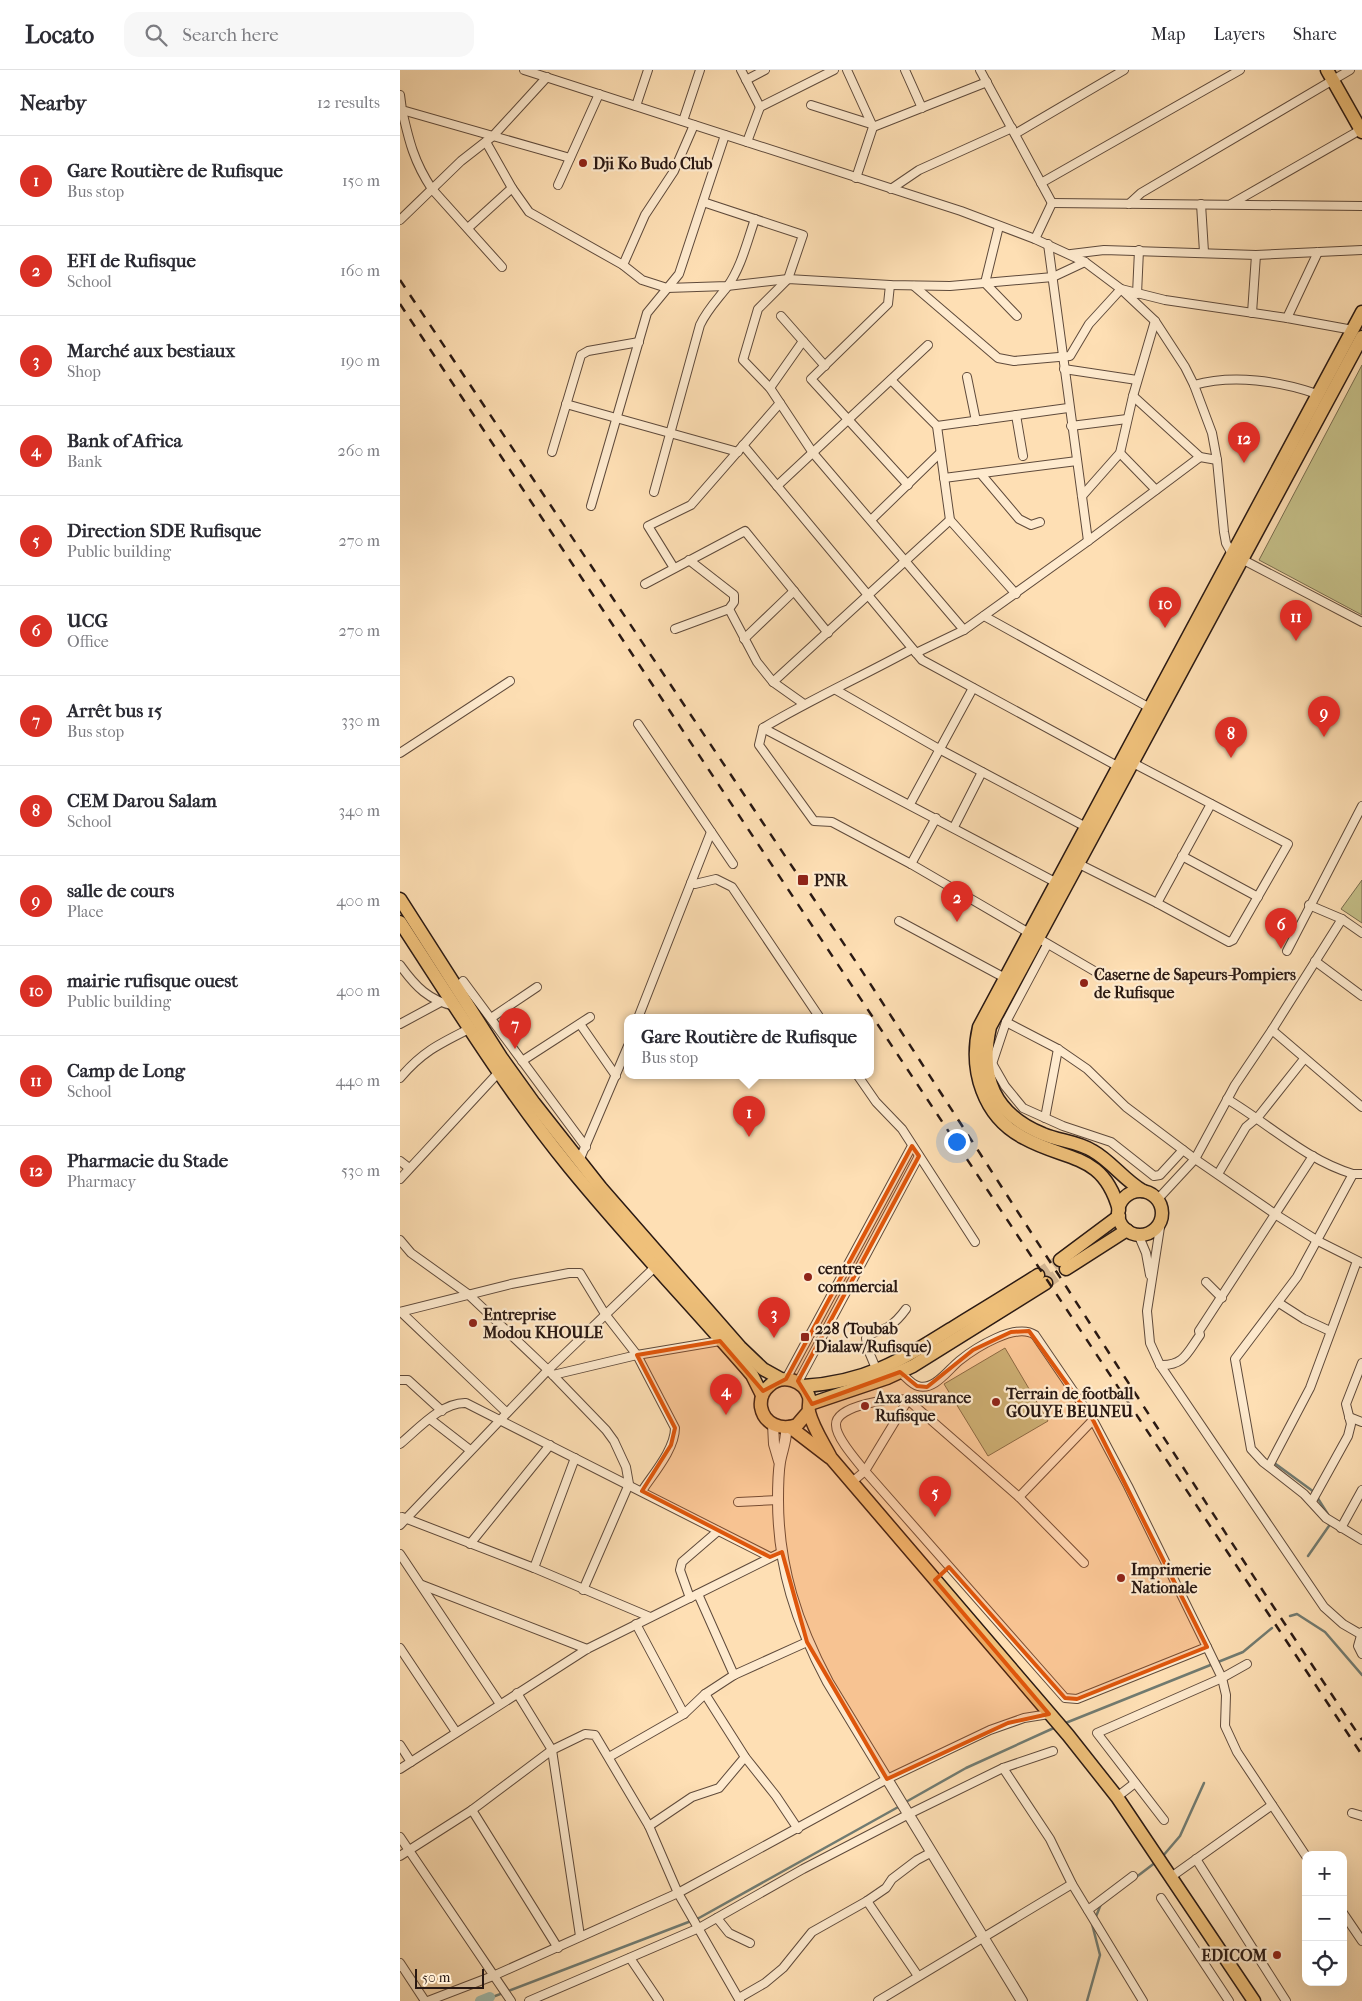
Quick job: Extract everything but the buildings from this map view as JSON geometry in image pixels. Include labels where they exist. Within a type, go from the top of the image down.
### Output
[{"type":"main road","points":[[1330,75],[1362,130]]},
{"type":"main road","points":[[1132,1232],[1119,1213],[1114,1191],[1108,1182],[1088,1164],[1072,1155],[1025,1139],[1010,1130],[990,1106],[982,1092],[977,1074],[976,1040],[988,1009],[1005,978],[1038,939],[1057,883],[1150,708],[1237,556],[1357,333],[1362,312]]},
{"type":"main road","points":[[1143,1191],[1127,1195],[1119,1213],[1063,1265],[1132,1232],[1154,1230],[1161,1221],[1162,1210],[1157,1200],[1143,1191],[1126,1181],[1095,1152],[1080,1144],[1045,1135],[1021,1124],[1008,1112],[996,1098],[986,1043],[990,1027],[1133,763],[1318,394],[1357,333]]},
{"type":"main road","points":[[400,899],[501,1057],[579,1161],[740,1347],[763,1369],[792,1382],[809,1408],[831,1458]]},
{"type":"main road","points":[[400,922],[498,1073],[569,1167],[655,1268],[752,1375],[762,1395],[762,1411],[773,1424],[788,1428],[831,1458],[1068,1735],[1118,1797],[1254,2001]]},
{"type":"main road","points":[[762,1395],[768,1386],[792,1382],[839,1382],[877,1371],[905,1358],[1042,1279],[939,1351],[900,1372],[809,1408],[802,1422],[788,1428]]},
{"type":"street","points":[[524,70],[538,72],[547,77],[1000,226],[1048,244],[1085,262],[1121,289],[1155,321],[1194,385],[1212,433],[1217,460],[1226,543],[1237,556],[1362,622]]},
{"type":"street","points":[[636,106],[648,70]]},
{"type":"street","points":[[683,121],[700,70]]},
{"type":"street","points":[[741,70],[760,107]]},
{"type":"street","points":[[746,80],[765,70]]},
{"type":"street","points":[[748,142],[760,107],[834,70]]},
{"type":"street","points":[[848,70],[872,126],[856,178]]},
{"type":"street","points":[[905,70],[922,108]]},
{"type":"street","points":[[980,70],[1052,203]]},
{"type":"street","points":[[891,189],[919,170],[1013,131],[1124,70]]},
{"type":"street","points":[[1042,183],[1240,70]]},
{"type":"street","points":[[1129,204],[1140,193],[1330,75],[1350,70]]},
{"type":"street","points":[[400,220],[460,161],[493,136],[547,77]]},
{"type":"street","points":[[811,105],[872,126],[987,82]]},
{"type":"street","points":[[558,185],[598,94]]},
{"type":"street","points":[[400,95],[415,160],[432,189],[502,267]]},
{"type":"street","points":[[402,110],[570,158]]},
{"type":"street","points":[[623,265],[645,215],[674,171],[694,125]]},
{"type":"street","points":[[1229,205],[1362,130]]},
{"type":"street","points":[[591,506],[648,313],[679,274],[725,135]]},
{"type":"street","points":[[486,142],[512,188],[529,212],[623,265],[642,280],[667,288],[727,286],[788,279],[890,285],[950,286],[1053,277],[1085,262]]},
{"type":"street","points":[[468,228],[512,188]]},
{"type":"street","points":[[703,202],[803,235],[788,279],[758,309],[743,360],[770,388],[813,453],[964,630]]},
{"type":"street","points":[[1052,203],[1362,206]]},
{"type":"street","points":[[1035,239],[1052,203]]},
{"type":"street","points":[[1201,204],[1204,252]]},
{"type":"street","points":[[654,492],[700,325],[714,301],[727,286],[740,262],[755,219]]},
{"type":"street","points":[[985,282],[1000,226]]},
{"type":"street","points":[[1048,244],[1070,426],[1078,461],[1088,541]]},
{"type":"street","points":[[1069,254],[1104,250],[1139,250],[1256,255],[1362,250]]},
{"type":"street","points":[[1137,294],[1139,250]]},
{"type":"street","points":[[1287,318],[1318,252]]},
{"type":"street","points":[[1252,313],[1256,255]]},
{"type":"street","points":[[985,282],[1017,316]]},
{"type":"street","points":[[890,285],[888,304],[811,379],[908,485]]},
{"type":"street","points":[[914,286],[998,358],[1014,361],[1070,356],[1089,324],[1121,289]]},
{"type":"street","points":[[1121,289],[1165,300],[1287,318],[1357,333]]},
{"type":"street","points":[[781,316],[825,366]]},
{"type":"street","points":[[1082,496],[1120,453],[1137,380],[1155,321]]},
{"type":"street","points":[[770,388],[803,341]]},
{"type":"street","points":[[552,452],[581,356],[588,351],[639,342]]},
{"type":"street","points":[[777,486],[928,345]]},
{"type":"street","points":[[1064,369],[1137,380]]},
{"type":"street","points":[[967,377],[976,421]]},
{"type":"street","points":[[892,380],[936,426],[950,520],[1016,594]]},
{"type":"street","points":[[1194,385],[1222,380],[1259,382],[1299,388],[1318,394]]},
{"type":"street","points":[[1133,396],[1200,457],[1217,460]]},
{"type":"street","points":[[674,568],[648,526],[691,505],[780,403]]},
{"type":"street","points":[[566,404],[738,452]]},
{"type":"street","points":[[936,426],[1068,408]]},
{"type":"street","points":[[1016,415],[1023,456]]},
{"type":"street","points":[[1070,426],[1127,419]]},
{"type":"street","points":[[743,445],[922,660],[1119,767]]},
{"type":"street","points":[[871,520],[940,453]]},
{"type":"street","points":[[1120,453],[1156,490]]},
{"type":"street","points":[[1096,972],[911,864],[832,822],[814,821],[759,745],[763,728],[804,704],[914,651],[964,630],[1016,594],[1200,457]]},
{"type":"street","points":[[944,478],[1078,461]]},
{"type":"street","points":[[981,474],[1020,519],[1031,524],[1040,522]]},
{"type":"street","points":[[773,682],[950,520]]},
{"type":"street","points":[[645,584],[745,530],[828,633]]},
{"type":"street","points":[[675,629],[729,608],[734,602],[734,595],[689,560]]},
{"type":"street","points":[[744,639],[794,591]]},
{"type":"street","points":[[729,608],[757,662],[773,682],[804,704]]},
{"type":"street","points":[[984,616],[1150,708]]},
{"type":"street","points":[[400,753],[510,681]]},
{"type":"street","points":[[910,804],[973,688]]},
{"type":"street","points":[[836,690],[939,750],[1086,827]]},
{"type":"street","points":[[638,724],[733,864]]},
{"type":"street","points":[[763,728],[954,827],[1057,883]]},
{"type":"street","points":[[1079,864],[1229,942],[1233,940],[1288,844],[1133,763]]},
{"type":"street","points":[[954,827],[982,772]]},
{"type":"street","points":[[1157,903],[1211,804]]},
{"type":"street","points":[[1287,951],[1362,806]]},
{"type":"street","points":[[911,864],[936,818]]},
{"type":"street","points":[[640,1014],[711,832]]},
{"type":"street","points":[[1182,856],[1258,897]]},
{"type":"street","points":[[690,883],[695,884],[716,879],[732,887],[817,1014]]},
{"type":"street","points":[[1310,905],[1342,919],[1362,933]]},
{"type":"street","points":[[1157,1200],[1195,1159],[1227,1099],[1342,919]]},
{"type":"street","points":[[899,920],[1005,978]]},
{"type":"street","points":[[1038,939],[990,1068],[1023,1108],[1111,1142],[1154,1176],[1160,1175],[1183,1150]]},
{"type":"street","points":[[1315,961],[1362,996]]},
{"type":"street","points":[[400,965],[420,989],[439,1003],[455,1006]]},
{"type":"street","points":[[463,981],[586,1147]]},
{"type":"street","points":[[490,1018],[537,987]]},
{"type":"street","points":[[400,1024],[439,1003]]},
{"type":"street","points":[[522,1061],[590,1017]]},
{"type":"street","points":[[1006,1022],[1058,1048],[1087,1069],[1126,1107],[1195,1159],[1318,1241],[1360,1262],[1330,1331],[1310,1388],[1269,1466]]},
{"type":"street","points":[[580,1024],[616,1076]]},
{"type":"street","points":[[400,1078],[424,1053],[469,1029]]},
{"type":"street","points":[[1272,1030],[1362,1107]]},
{"type":"street","points":[[1045,1118],[1058,1048]]},
{"type":"street","points":[[579,1161],[624,1056]]},
{"type":"street","points":[[1218,1174],[1246,1127],[1258,1117],[1304,1059]]},
{"type":"street","points":[[400,1178],[498,1073]]},
{"type":"street","points":[[860,1079],[876,1102],[902,1129],[975,1242]]},
{"type":"street","points":[[1227,1099],[1258,1117],[1313,1156],[1353,1174],[1362,1174]]},
{"type":"street","points":[[792,1382],[912,1146]]},
{"type":"street","points":[[792,1382],[919,1156]]},
{"type":"street","points":[[1160,1365],[1174,1366],[1181,1362],[1200,1335],[1199,1331],[1313,1156]]},
{"type":"street","points":[[400,1161],[409,1168]]},
{"type":"street","points":[[1353,1174],[1318,1241],[1279,1303],[1236,1359],[1251,1449],[1312,1501],[1326,1518],[1362,1540]]},
{"type":"street","points":[[1161,1221],[1151,1277],[1148,1332],[1150,1343],[1160,1365],[1324,1607],[1343,1624],[1362,1634],[1358,1646],[1362,1654]]},
{"type":"street","points":[[1132,1232],[1146,1253],[1151,1277]]},
{"type":"street","points":[[400,1240],[410,1253],[468,1294],[551,1372],[614,1441],[626,1467],[628,1484],[583,1590]]},
{"type":"street","points":[[650,1616],[583,1590],[534,1568],[402,1520],[506,1412],[551,1372],[606,1314],[655,1268]]},
{"type":"street","points":[[400,1312],[468,1294],[576,1272],[584,1276],[606,1314],[637,1355],[674,1428],[675,1436],[642,1491]]},
{"type":"street","points":[[1206,1282],[1222,1298]]},
{"type":"street","points":[[1279,1303],[1304,1319],[1330,1331]]},
{"type":"street","points":[[877,1371],[867,1347],[866,1338],[870,1334],[897,1321],[906,1309]]},
{"type":"street","points":[[400,1312],[506,1412]]},
{"type":"street","points":[[900,1372],[917,1386],[927,1386],[936,1382],[973,1350],[1011,1332],[1029,1331],[1035,1335],[1093,1420],[1128,1486],[1219,1669],[1226,1695],[1225,1726],[1237,1752],[1303,1851]]},
{"type":"street","points":[[551,1372],[720,1341]]},
{"type":"street","points":[[1312,1501],[1346,1441],[1351,1428],[1346,1404],[1362,1363]]},
{"type":"street","points":[[400,1380],[408,1380],[442,1411]]},
{"type":"street","points":[[1084,1563],[1019,1497],[908,1400],[898,1398],[873,1403],[846,1411],[838,1419],[836,1425],[838,1432],[864,1471],[1065,1698],[1077,1699],[1207,1647]]},
{"type":"street","points":[[852,1482],[864,1471],[908,1400]]},
{"type":"street","points":[[400,1444],[430,1419],[453,1404],[466,1403],[770,1556]]},
{"type":"street","points":[[1349,1416],[1362,1422]]},
{"type":"street","points":[[430,1419],[470,1450]]},
{"type":"street","points":[[1019,1497],[1093,1420]]},
{"type":"street","points":[[773,1424],[774,1444],[780,1462]]},
{"type":"street","points":[[788,1428],[780,1462],[778,1500],[782,1552],[791,1596],[807,1642],[828,1682],[1022,2001]]},
{"type":"street","points":[[470,1544],[550,1445]]},
{"type":"street","points":[[534,1568],[575,1458]]},
{"type":"street","points":[[1341,1528],[1362,1490]]},
{"type":"street","points":[[738,1502],[778,1500]]},
{"type":"street","points":[[690,1598],[680,1570],[682,1562],[718,1531]]},
{"type":"street","points":[[400,1769],[587,1649],[770,1556],[782,1552]]},
{"type":"street","points":[[400,1554],[500,1704]]},
{"type":"street","points":[[422,1586],[587,1649]]},
{"type":"street","points":[[698,1594],[734,1676]]},
{"type":"street","points":[[636,1624],[684,1714]]},
{"type":"street","points":[[609,1757],[684,1714],[704,1694],[734,1676],[807,1642]]},
{"type":"street","points":[[400,1648],[456,1732]]},
{"type":"street","points":[[1164,1820],[1096,1734],[1222,1678],[1247,1664]]},
{"type":"street","points":[[517,1693],[552,1750],[580,1936]]},
{"type":"street","points":[[704,1694],[745,1757],[776,1796],[798,1829]]},
{"type":"street","points":[[400,1963],[426,2001],[495,1979],[580,1936],[678,1893],[887,1779],[1008,1722],[1052,1717]]},
{"type":"street","points":[[400,1856],[472,1810],[552,1750],[590,1733],[595,1735],[649,1826],[678,1893],[740,2000],[774,1976],[812,1932],[868,1901],[886,1888],[892,1879],[917,1860],[932,1852]]},
{"type":"street","points":[[400,1745],[411,1762]]},
{"type":"street","points":[[529,2001],[630,1958],[697,1925],[717,1918],[907,1811],[1003,1768],[1054,1751]]},
{"type":"street","points":[[649,1826],[692,1797],[719,1788],[745,1757]]},
{"type":"street","points":[[1003,1768],[1050,1839],[1072,1884],[1143,2001]]},
{"type":"street","points":[[1118,1797],[1135,1783]]},
{"type":"street","points":[[1168,1872],[1196,1859],[1272,1805]]},
{"type":"street","points":[[472,1810],[558,1948]]},
{"type":"street","points":[[1352,1813],[1362,1816]]},
{"type":"street","points":[[400,1837],[509,1999]]},
{"type":"street","points":[[1196,1859],[1284,2000]]},
{"type":"street","points":[[1088,1910],[1133,1876]]},
{"type":"street","points":[[878,2001],[1072,1884]]},
{"type":"street","points":[[1161,1898],[1229,2001]]},
{"type":"street","points":[[868,1901],[918,1976]]},
{"type":"street","points":[[717,1918],[729,1933],[750,1943]]},
{"type":"street","points":[[1347,1919],[1362,1941]]},
{"type":"street","points":[[630,1958],[658,2001]]},
{"type":"highlighted area","points":[[912,1146],[919,1156],[798,1381],[812,1404],[900,1372],[917,1386],[927,1387],[973,1350],[1011,1332],[1029,1331],[1093,1420],[1207,1647],[1077,1699],[1065,1698],[949,1567],[935,1580],[1049,1714],[1008,1723],[887,1779],[807,1642],[782,1552],[770,1557],[642,1491],[671,1445],[675,1428],[637,1355],[720,1341],[763,1391],[786,1379]]},
{"type":"shaded area","points":[[1362,365],[1362,615],[1259,560]]},
{"type":"shaded area","points":[[1362,880],[1362,923],[1341,909]]},
{"type":"shaded area","name":"Terrain de football GOUYE BEUNEU","points":[[1005,1348],[1048,1421],[988,1456],[944,1384]]},
{"type":"waterway","points":[[1273,1462],[1314,1492]]},
{"type":"waterway","points":[[1317,1497],[1329,1516]]},
{"type":"waterway","points":[[1308,1556],[1331,1523]]},
{"type":"waterway","points":[[1290,1616],[1297,1614],[1325,1632],[1362,1675]]},
{"type":"waterway","points":[[1063,1724],[1243,1652],[1272,1628]]},
{"type":"waterway","points":[[904,1803],[966,1768],[1056,1727]]},
{"type":"waterway","points":[[1162,1857],[1180,1836],[1204,1783]]},
{"type":"waterway","points":[[482,2001],[699,1918],[900,1806]]},
{"type":"waterway","points":[[1135,1878],[1156,1862]]},
{"type":"waterway","points":[[1095,1919],[1101,1904]]},
{"type":"waterway","points":[[1087,2001],[1100,1955],[1092,1924]]},
{"type":"waterway","points":[[480,2001],[490,1997]]},
{"type":"tunnel","points":[[1038,1275],[1060,1260]]},
{"type":"tunnel","points":[[1046,1283],[1066,1269]]},
{"type":"railway","points":[[400,280],[860,968],[1265,1594],[1362,1740]]},
{"type":"railway","points":[[400,304],[871,1014]]},
{"type":"railway","points":[[874,1019],[1362,1755]]},
{"type":"place","name":"Dji Ko Budo Club","points":[[583,163]]},
{"type":"place","name":"Pharmacie du Stade","points":[[1244,463]]},
{"type":"place","name":"mairie rufisque ouest","points":[[1165,628]]},
{"type":"place","name":"Camp de Long","points":[[1296,641]]},
{"type":"place","name":"salle de cours","points":[[1324,737]]},
{"type":"place","name":"CEM Darou Salam","points":[[1231,758]]},
{"type":"place","name":"PNR","points":[[803,880]]},
{"type":"place","name":"EFI de Rufisque","points":[[957,922]]},
{"type":"place","name":"UCG","points":[[1281,949]]},
{"type":"place","name":"Caserne de Sapeurs-Pompiers de Rufisque","points":[[1084,983]]},
{"type":"place","name":"Arrêt bus 15","points":[[515,1049]]},
{"type":"place","name":"Gare Routière de Rufisque","points":[[749,1137]]},
{"type":"place","name":"centre commercial","points":[[808,1277]]},
{"type":"place","name":"Entreprise Modou KHOULE","points":[[473,1323]]},
{"type":"place","name":"228 (Toubab Dialaw/Rufisque)","points":[[805,1337]]},
{"type":"place","name":"Marché aux bestiaux","points":[[774,1338]]},
{"type":"place","name":"Terrain de football GOUYE BEUNEU","points":[[996,1402]]},
{"type":"place","name":"Axa assurance Rufisque","points":[[865,1406]]},
{"type":"place","name":"Bank of Africa","points":[[726,1415]]},
{"type":"place","name":"Direction SDE Rufisque","points":[[935,1517]]},
{"type":"place","name":"Imprimerie Nationale","points":[[1121,1578]]},
{"type":"place","name":"EDICOM","points":[[1277,1955]]}]
